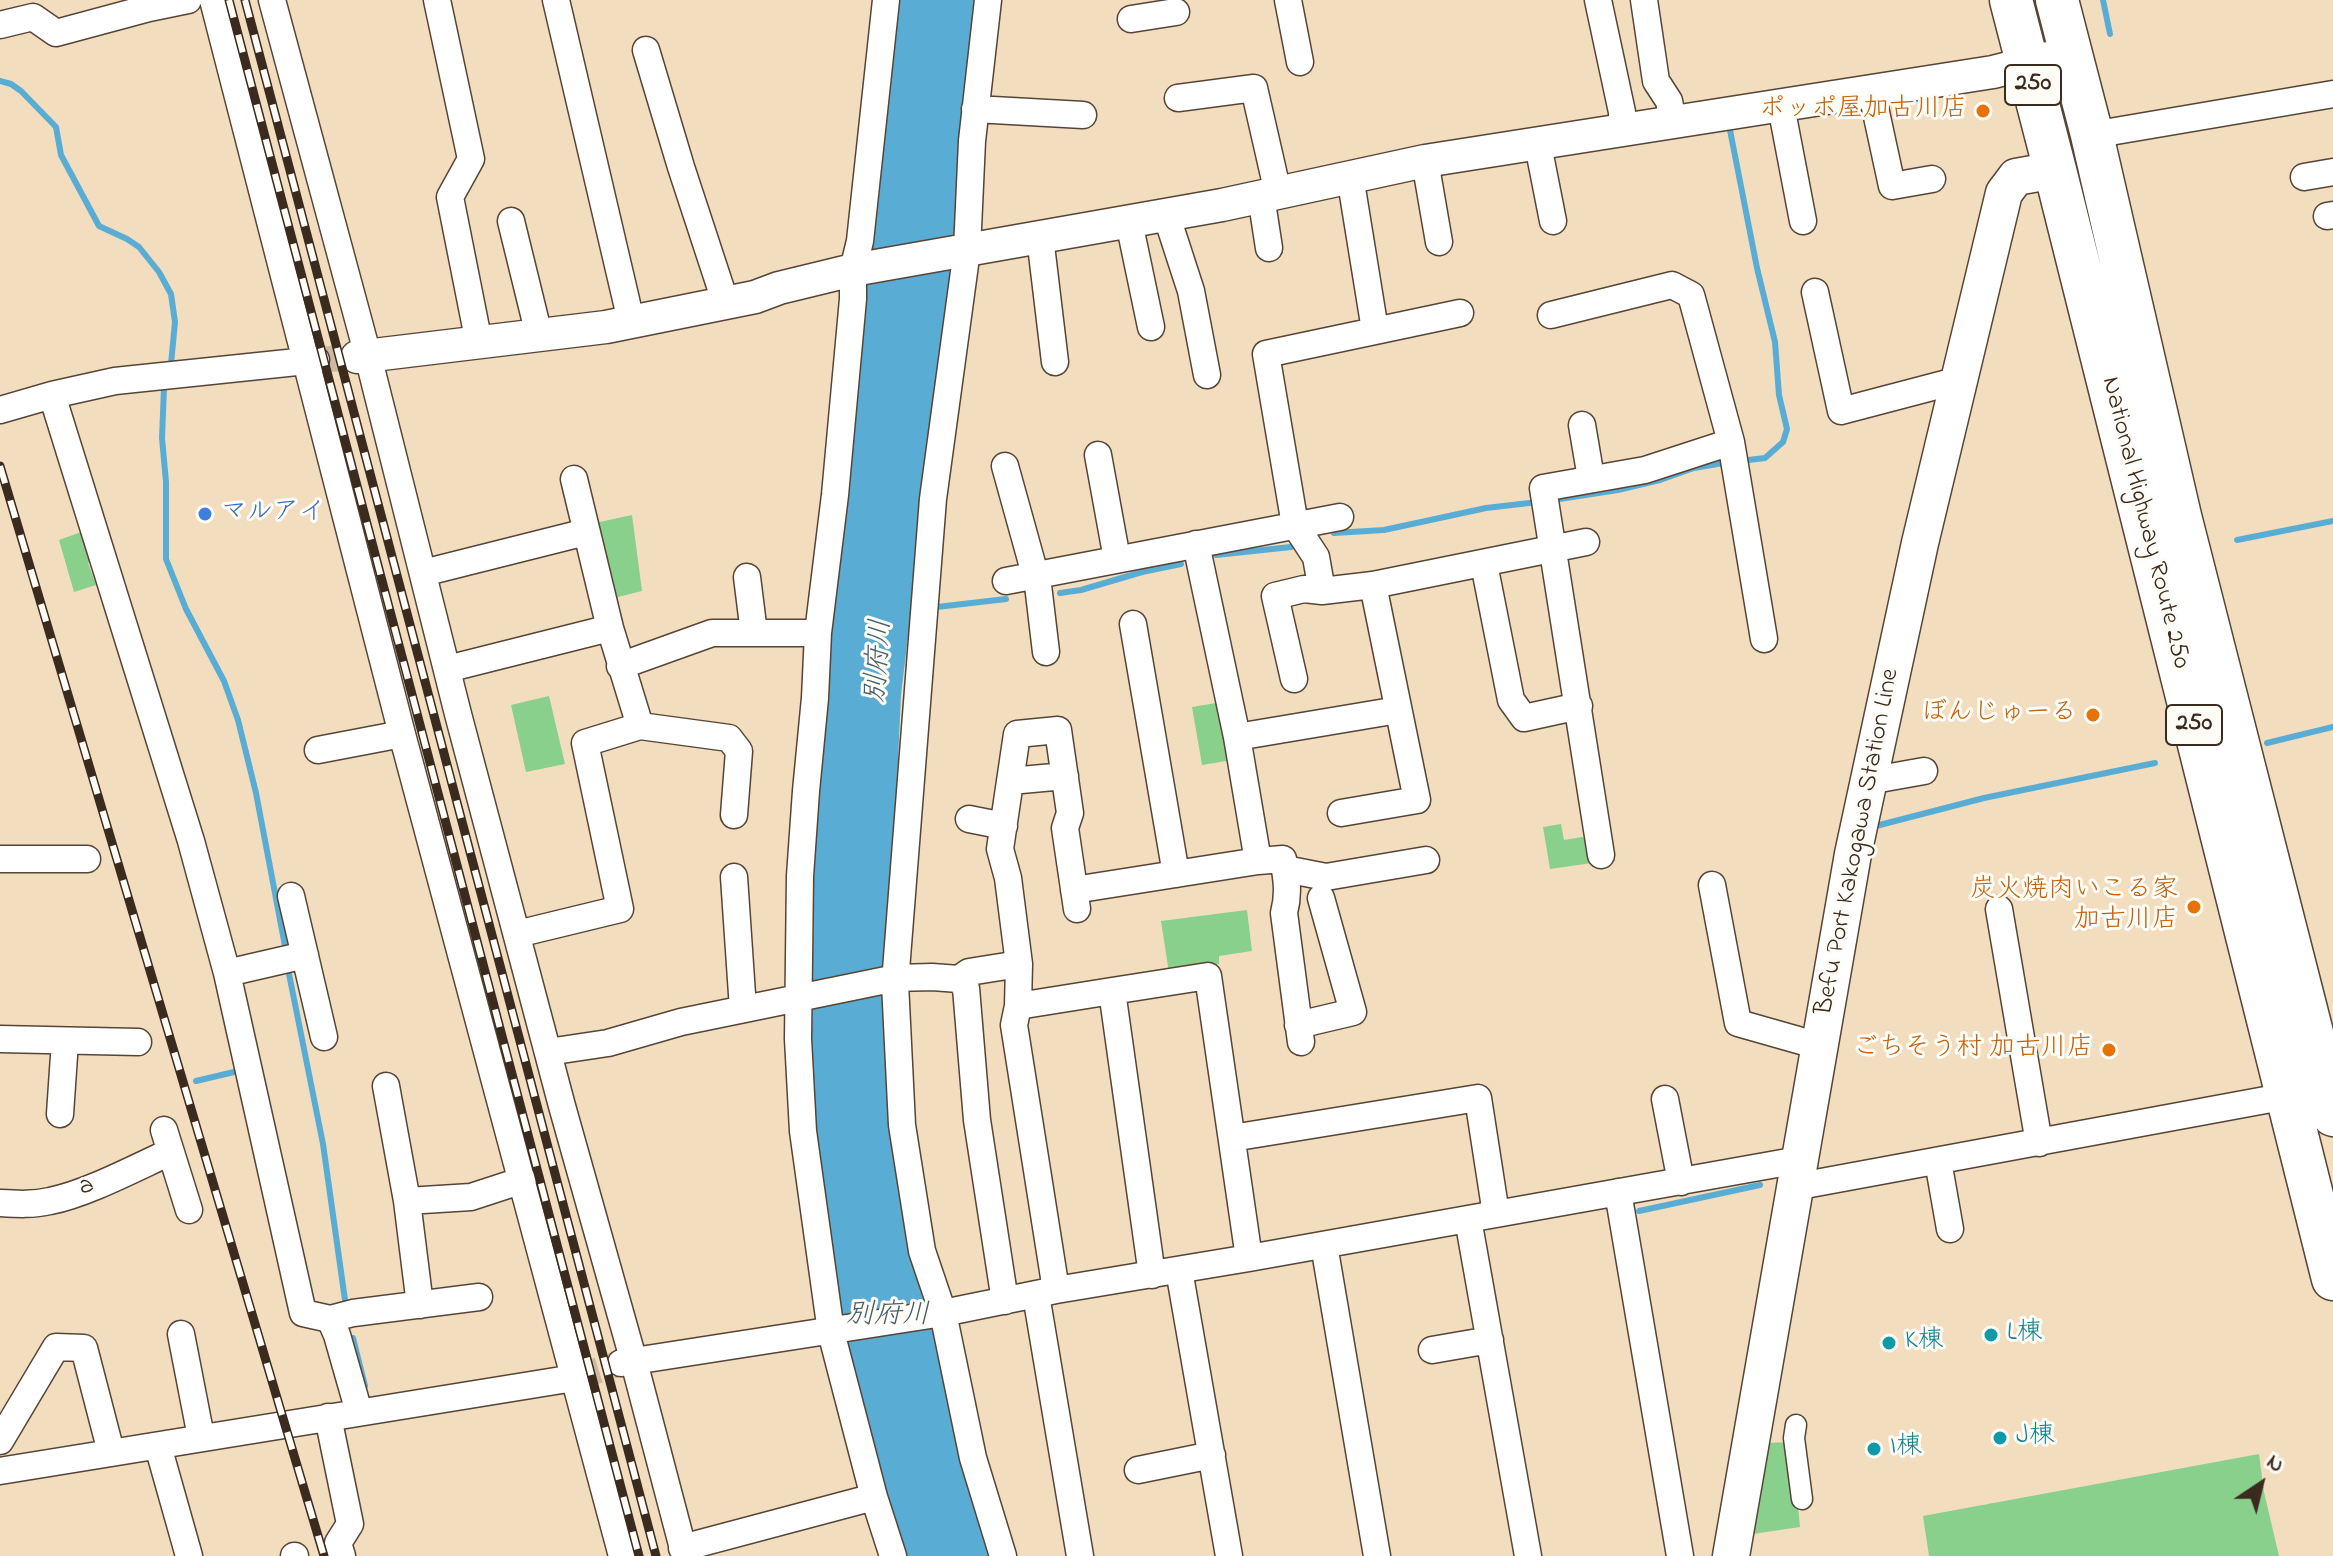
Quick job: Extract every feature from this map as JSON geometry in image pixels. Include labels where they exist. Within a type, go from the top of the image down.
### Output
[{"type":"highway","name":"National Highway Route 250","points":[[2011,0],[2055,170],[2320,1096]]},
{"type":"highway","name":"National Highway Route 250","points":[[2057,0],[2092,135],[2320,1096],[2333,1279]]},
{"type":"main road","name":"Befu Port Kakogawa Station Line","points":[[1725,1555],[1853,854],[1959,380],[2004,193],[2016,177],[2055,170]]},
{"type":"street","points":[[0,25],[33,17],[56,33],[188,0]]},
{"type":"street","points":[[213,0],[310,360],[402,734],[622,1556]]},
{"type":"street","points":[[272,0],[627,1362],[684,1552],[874,1497]]},
{"type":"street","points":[[437,0],[471,159],[450,197],[479,343]]},
{"type":"street","points":[[556,0],[631,321]]},
{"type":"street","points":[[886,0],[860,241],[853,270],[835,495],[818,633],[800,876],[797,998],[803,1131],[831,1332],[874,1497],[893,1556]]},
{"type":"street","points":[[988,0],[975,109],[967,250],[933,499],[896,978],[902,1125],[922,1251],[943,1313],[973,1458],[1003,1556]]},
{"type":"street","points":[[1288,0],[1302,31],[1300,62]]},
{"type":"street","points":[[1616,4],[1672,113]]},
{"type":"street","points":[[1616,4],[1623,122]]},
{"type":"street","points":[[363,357],[606,327],[755,297],[853,270],[1129,222],[1425,161],[1538,145],[1623,122],[1672,113],[1781,106],[1871,89],[1993,72],[2071,53]]},
{"type":"street","points":[[658,61],[669,172],[725,301]]},
{"type":"street","points":[[1178,98],[1253,81],[1270,195],[1269,248]]},
{"type":"street","points":[[1871,89],[1894,195],[1932,179]]},
{"type":"street","points":[[2092,135],[2333,94]]},
{"type":"street","points":[[1781,106],[1803,221]]},
{"type":"street","points":[[975,109],[1083,115]]},
{"type":"street","points":[[1538,145],[1553,221]]},
{"type":"street","points":[[1425,161],[1439,242]]},
{"type":"street","points":[[2304,177],[2333,172]]},
{"type":"street","points":[[1350,176],[1375,330]]},
{"type":"street","points":[[1166,214],[1191,291],[1207,375]]},
{"type":"street","points":[[511,221],[539,335]]},
{"type":"street","points":[[1129,222],[1151,327]]},
{"type":"street","points":[[1040,237],[1055,362]]},
{"type":"street","points":[[1551,315],[1672,285],[1691,295],[1771,606],[1764,639]]},
{"type":"street","points":[[1815,292],[1815,346],[1841,411],[1959,380]]},
{"type":"street","points":[[1322,591],[1316,557],[1298,529],[1266,354],[1460,313]]},
{"type":"street","points":[[0,410],[115,381],[310,360]]},
{"type":"street","points":[[52,395],[191,841],[227,973],[303,1313],[341,1317],[479,1297]]},
{"type":"street","points":[[1582,425],[1591,478]]},
{"type":"street","points":[[1601,855],[1543,488],[1645,470],[1731,442]]},
{"type":"street","points":[[1098,455],[1091,485],[1117,559]]},
{"type":"street","points":[[1005,466],[1001,495],[1038,588],[1046,652]]},
{"type":"street","points":[[574,479],[620,666],[640,726]]},
{"type":"street","points":[[1006,581],[1038,588],[1117,559],[1298,529],[1340,517]]},
{"type":"street","points":[[423,573],[586,532]]},
{"type":"street","points":[[1294,679],[1275,596],[1304,589],[1322,591],[1373,585],[1586,542]]},
{"type":"street","points":[[1196,544],[1237,737],[1258,861]]},
{"type":"street","points":[[1484,564],[1511,700],[1524,718],[1579,706]]},
{"type":"street","points":[[747,577],[754,633]]},
{"type":"street","points":[[1341,813],[1417,800],[1373,585]]},
{"type":"street","points":[[1133,624],[1176,874]]},
{"type":"street","points":[[447,669],[610,628]]},
{"type":"street","points":[[620,666],[712,633],[818,633]]},
{"type":"street","points":[[1237,737],[1398,710]]},
{"type":"street","points":[[517,934],[620,909],[585,743],[640,726],[729,738],[739,751],[734,815]]},
{"type":"street","points":[[1080,1556],[1042,1304],[1014,1025],[1018,1006],[1019,964],[1008,878],[1000,849],[1017,734],[1058,730],[1070,813],[1065,828],[1076,899],[1176,874],[1283,859],[1289,895],[1284,913],[1300,1034],[1353,1012],[1342,928],[1321,898]]},
{"type":"street","points":[[318,750],[402,734]]},
{"type":"street","points":[[1868,781],[1924,771]]},
{"type":"street","points":[[1010,781],[1065,776]]},
{"type":"street","points":[[969,819],[1004,826]]},
{"type":"street","points":[[0,859],[87,859]]},
{"type":"street","points":[[1285,869],[1326,877],[1426,860]]},
{"type":"street","points":[[1712,885],[1738,1023],[1819,1046]]},
{"type":"street","points":[[729,892],[743,1009]]},
{"type":"street","points":[[291,896],[305,955],[326,997],[324,1037]]},
{"type":"street","points":[[1999,909],[2039,1143]]},
{"type":"street","points":[[227,973],[305,955]]},
{"type":"street","points":[[548,1052],[608,1043],[681,1022],[896,978],[959,979],[969,972],[1019,964]]},
{"type":"street","points":[[1018,1006],[1208,976],[1249,1258]]},
{"type":"street","points":[[959,979],[966,988],[977,1120],[1005,1301]]},
{"type":"street","points":[[1112,991],[1152,1275]]},
{"type":"street","points":[[0,1039],[138,1042]]},
{"type":"street","points":[[60,1114],[65,1041]]},
{"type":"street","points":[[386,1086],[407,1201],[420,1305]]},
{"type":"street","points":[[627,1362],[831,1332],[1005,1301],[1042,1304],[1152,1275],[1681,1182],[1938,1161],[2320,1096]]},
{"type":"street","points":[[1232,1138],[1478,1098],[1496,1214]]},
{"type":"street","points":[[1665,1099],[1681,1182]]},
{"type":"street","name":"a","points":[[0,1203],[51,1201],[82,1190],[167,1141],[189,1210]]},
{"type":"street","points":[[1938,1161],[1950,1229]]},
{"type":"street","points":[[407,1201],[471,1197],[523,1180]]},
{"type":"street","points":[[1618,1192],[1680,1556]]},
{"type":"street","points":[[1468,1219],[1528,1556]]},
{"type":"street","points":[[1324,1245],[1377,1556]]},
{"type":"street","points":[[1179,1270],[1229,1556]]},
{"type":"street","points":[[341,1317],[337,1335],[359,1412]]},
{"type":"street","points":[[181,1334],[201,1437]]},
{"type":"street","points":[[1432,1350],[1490,1340]]},
{"type":"street","points":[[0,1441],[56,1347],[84,1348],[111,1452]]},
{"type":"street","points":[[0,1471],[574,1378]]},
{"type":"street","points":[[328,1417],[350,1524],[338,1543],[342,1556]]},
{"type":"street","points":[[1796,1425],[1794,1438],[1802,1499]]},
{"type":"street","points":[[158,1446],[189,1556]]},
{"type":"street","points":[[1138,1470],[1212,1455]]},
{"type":"green space","points":[[632,515],[642,591],[614,598],[595,523]]},
{"type":"green space","points":[[84,531],[94,561],[88,563],[96,585],[74,592],[59,540]]},
{"type":"green space","points":[[549,696],[565,764],[526,772],[511,705]]},
{"type":"green space","points":[[1222,702],[1232,760],[1202,765],[1192,707]]},
{"type":"green space","points":[[1561,824],[1564,840],[1582,837],[1589,841],[1592,863],[1550,869],[1543,827]]},
{"type":"green space","points":[[1247,910],[1252,951],[1219,956],[1219,964],[1169,973],[1161,921]]},
{"type":"green space","points":[[1792,1442],[1800,1527],[1753,1534],[1749,1531],[1766,1443]]},
{"type":"green space","points":[[2259,1454],[2264,1492],[2279,1556],[1929,1556],[1923,1516]]},
{"type":"water","name":"別府川","points":[[897,0],[980,0],[952,268],[901,695],[888,983],[953,1422],[988,1556],[906,1556],[879,1468],[841,1319],[812,1130],[803,996],[824,678]]},
{"type":"waterway","points":[[2103,0],[2110,34]]},
{"type":"waterway","points":[[0,81],[21,91],[56,127],[61,155],[99,226],[139,247],[159,272],[171,294],[175,322],[171,364]]},
{"type":"waterway","points":[[1729,125],[1775,342],[1779,395],[1787,429],[1783,442],[1765,458],[1740,461]]},
{"type":"waterway","points":[[164,388],[162,438],[166,482],[166,559],[186,609],[224,681],[238,720],[256,793],[285,946]]},
{"type":"waterway","points":[[1553,500],[1618,490],[1694,468],[1729,462]]},
{"type":"waterway","points":[[1334,533],[1384,530],[1486,508],[1538,502]]},
{"type":"waterway","points":[[2237,540],[2333,521]]},
{"type":"waterway","points":[[1216,555],[1291,547]]},
{"type":"waterway","points":[[1060,593],[1181,564]]},
{"type":"waterway","points":[[930,606],[1006,599]]},
{"type":"waterway","points":[[2267,743],[2333,727]]},
{"type":"waterway","points":[[1872,827],[1984,798],[2155,763]]},
{"type":"waterway","points":[[289,974],[323,1144],[345,1300]]},
{"type":"waterway","points":[[196,1081],[234,1072]]},
{"type":"waterway","points":[[1639,1211],[1760,1185]]},
{"type":"waterway","points":[[353,1338],[365,1386]]},
{"type":"tunnel","points":[[316,360],[357,357]]},
{"type":"tunnel","points":[[574,1378],[621,1363]]},
{"type":"railway","points":[[229,0],[639,1556]]},
{"type":"railway","points":[[245,0],[656,1556]]},
{"type":"railway","points":[[0,466],[324,1556]]},
{"type":"place","name":"ポッポ屋加古川店","points":[[1983,111]]},
{"type":"place","name":"マルアイ","points":[[205,514]]},
{"type":"place","name":"ぼんじゅーる","points":[[2093,715]]},
{"type":"place","name":"炭火焼肉いこる家 加古川店","points":[[2194,907]]},
{"type":"place","name":"ごちそう村 加古川店","points":[[2109,1050]]},
{"type":"place","name":"L棟","points":[[1991,1335]]},
{"type":"place","name":"K棟","points":[[1889,1343]]},
{"type":"place","name":"J棟","points":[[2000,1438]]},
{"type":"place","name":"I棟","points":[[1874,1449]]}]
